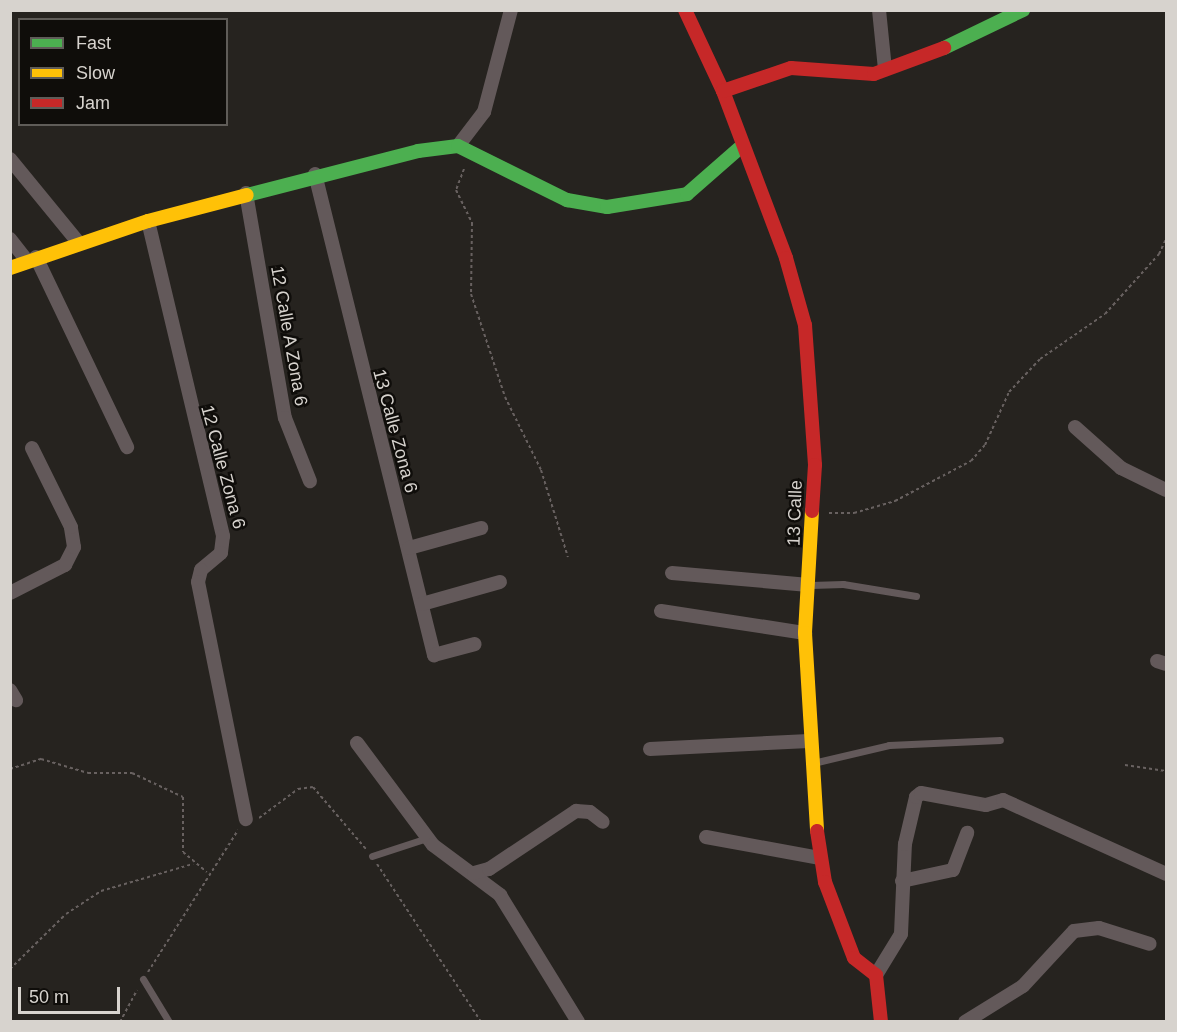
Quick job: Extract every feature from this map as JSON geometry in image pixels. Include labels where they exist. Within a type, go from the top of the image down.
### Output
[{"type":"street","points":[[458,146],[484,112],[511,10]]},
{"type":"street","name":"13 Calle","points":[[685,10],[723,91],[805,325],[813,402],[814,513],[805,633],[810,764],[819,858],[854,958],[876,975]]},
{"type":"street","points":[[879,10],[885,69]]},
{"type":"street","points":[[723,91],[791,68],[863,76],[922,59],[1023,10]]},
{"type":"street","points":[[10,268],[77,242],[315,174],[458,146],[561,198],[595,207],[681,197],[743,145]]},
{"type":"street","points":[[10,159],[77,242]]},
{"type":"street","name":"13 Calle Zona 6","points":[[315,174],[345,310],[434,655],[475,644]]},
{"type":"street","name":"12 Calle A Zona 6","points":[[246,193],[285,418],[310,481]]},
{"type":"street","name":"12 Calle Zona 6","points":[[148,221],[224,540],[198,582],[246,819]]},
{"type":"street","points":[[10,239],[32,259],[127,447]]},
{"type":"street","points":[[1075,427],[1121,468],[1167,490]]},
{"type":"street","points":[[10,593],[65,565],[74,547],[71,527],[32,448]]},
{"type":"street","points":[[408,548],[481,528]]},
{"type":"street","points":[[672,573],[808,585]]},
{"type":"street","points":[[422,604],[500,582]]},
{"type":"street","points":[[661,611],[805,633]]},
{"type":"street","points":[[650,749],[809,741]]},
{"type":"street","points":[[357,743],[427,838],[500,895],[578,1022]]},
{"type":"street","points":[[881,1022],[876,975],[901,934],[902,881],[909,817],[921,794],[986,805],[1003,800],[1167,874]]},
{"type":"street","points":[[474,873],[489,869],[576,811],[590,812],[603,822]]},
{"type":"street","points":[[902,881],[953,870],[967,833]]},
{"type":"street","points":[[706,837],[819,858]]},
{"type":"street","points":[[965,1022],[1023,986],[1074,931],[1099,928],[1150,944]]},
{"type":"lane","points":[[808,585],[843,584],[916,596]]},
{"type":"lane","points":[[810,764],[889,745],[1000,740]]},
{"type":"lane","points":[[372,856],[427,838]]},
{"type":"lane","points":[[143,979],[169,1022]]},
{"type":"path","points":[[458,146],[465,165],[456,194],[472,223],[471,294],[506,397],[541,470],[568,557]]},
{"type":"path","points":[[814,513],[854,513],[895,501],[971,461],[985,445],[1009,392],[1040,359],[1105,314],[1159,254],[1167,239]]},
{"type":"path","points":[[10,769],[41,759],[88,773],[132,773],[179,796],[184,800],[183,852],[207,872]]},
{"type":"path","points":[[1125,765],[1167,771]]},
{"type":"path","points":[[120,1022],[207,872],[246,819],[263,815],[298,789],[313,787],[372,856],[481,1022]]},
{"type":"path","points":[[10,969],[66,914],[101,891],[195,864]]},
{"type":"traffic: fast","points":[[944,48],[1023,10]]},
{"type":"traffic: fast","points":[[247,195],[418,151],[458,146],[567,200],[607,207],[687,194],[743,145]]},
{"type":"traffic: slow","points":[[10,268],[148,221],[247,195]]},
{"type":"traffic: slow","points":[[812,511],[805,633],[817,831]]},
{"type":"traffic: jam","points":[[685,10],[723,91],[786,258],[805,325],[815,465],[812,511]]},
{"type":"traffic: jam","points":[[723,91],[791,68],[874,74],[944,48]]},
{"type":"traffic: jam","points":[[817,831],[825,882],[854,958],[876,975],[881,1022]]}]
